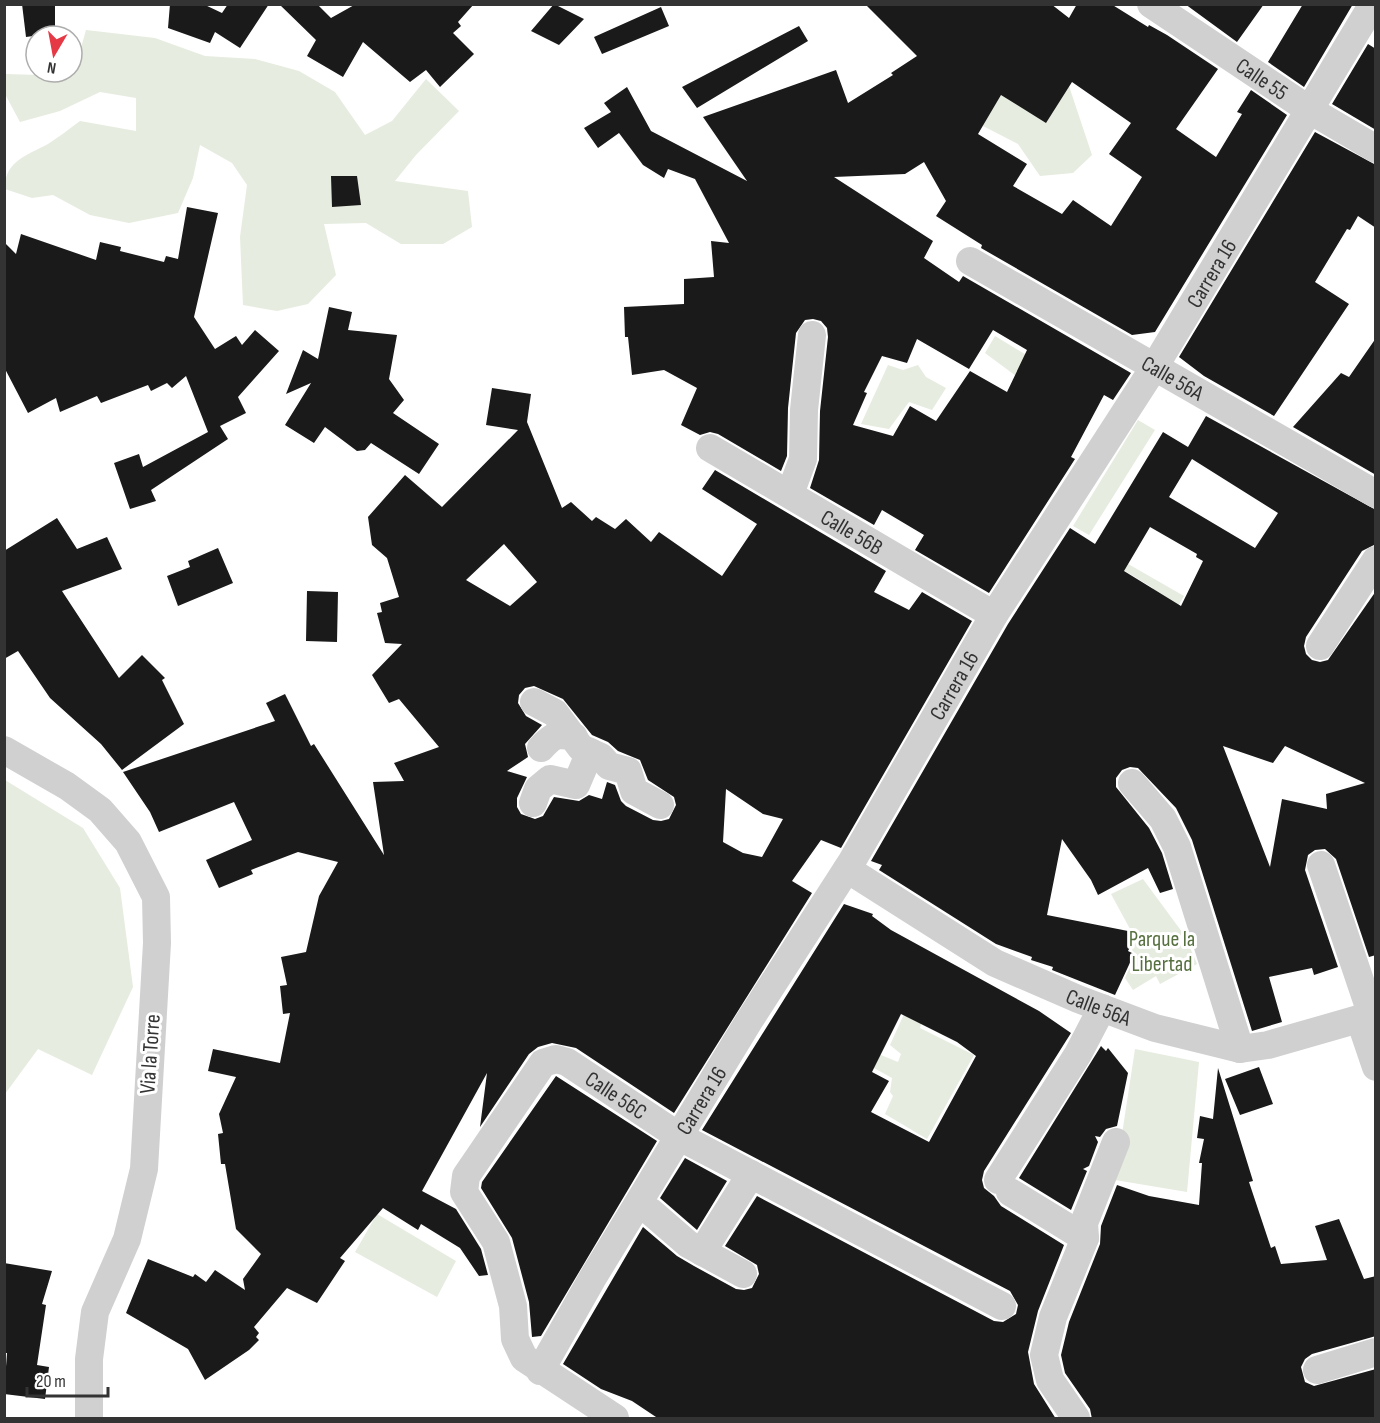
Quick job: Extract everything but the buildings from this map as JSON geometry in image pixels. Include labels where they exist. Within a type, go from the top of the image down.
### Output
[{"type":"street","name":"Calle 55","points":[[1151,4],[1308,109],[1376,149]]},
{"type":"street","name":"Carrera 16","points":[[540,1371],[749,1021],[847,869],[994,615],[1155,366],[1370,9]]},
{"type":"street","name":"Calle 56A","points":[[970,261],[1376,494]]},
{"type":"street","points":[[790,494],[803,459],[804,410],[812,335]]},
{"type":"street","name":"Calle 56B","points":[[710,448],[994,615]]},
{"type":"street","points":[[1320,646],[1376,560]]},
{"type":"street","points":[[533,802],[538,789],[550,779],[576,785],[582,744],[555,713],[534,702]]},
{"type":"street","points":[[541,748],[552,736],[559,733],[582,744],[601,757],[609,766],[628,771],[634,791],[660,805]]},
{"type":"street","name":"Via la Torre","points":[[4,750],[67,786],[100,810],[128,842],[156,897],[157,943],[144,1169],[127,1239],[95,1311],[89,1359],[89,1419]]},
{"type":"street","points":[[1132,783],[1163,819],[1177,847],[1240,1049]]},
{"type":"street","points":[[1321,865],[1369,1017],[1376,1067]]},
{"type":"street","name":"Calle 56A","points":[[847,869],[995,963],[1151,1027],[1240,1049],[1269,1045],[1369,1017]]},
{"type":"street","points":[[1085,1238],[1004,1186],[1102,1008]]},
{"type":"street","name":"Calle 56C","points":[[615,1419],[540,1371],[524,1358],[518,1349],[513,1306],[496,1242],[464,1192],[466,1176],[543,1063],[556,1059],[567,1062],[680,1137],[1002,1306]]},
{"type":"street","points":[[1076,1419],[1050,1380],[1044,1355],[1053,1317],[1085,1238],[1084,1223],[1116,1142]]},
{"type":"street","points":[[702,1252],[751,1174]]},
{"type":"street","points":[[638,1205],[702,1252],[743,1274]]},
{"type":"street","points":[[1317,1370],[1376,1352]]},
{"type":"green space","points":[[86,30],[155,38],[205,56],[255,59],[299,71],[335,92],[365,135],[392,121],[426,79],[459,111],[416,155],[395,181],[468,191],[472,227],[443,244],[401,244],[366,223],[324,224],[336,275],[308,304],[277,311],[243,305],[240,237],[247,185],[232,163],[200,145],[193,178],[178,213],[129,223],[90,215],[53,195],[32,198],[5,189],[8,172],[13,165],[80,121],[136,131],[136,98],[100,92],[60,111],[20,122],[5,94],[5,74],[24,75],[24,84],[84,84]]},
{"type":"green space","points":[[1063,68],[1092,155],[1073,173],[1040,176],[1018,144],[983,126],[983,99]]},
{"type":"green space","points":[[995,336],[1033,359],[1020,379],[985,353]]},
{"type":"green space","points":[[888,365],[903,370],[918,365],[926,377],[946,388],[932,410],[909,402],[889,429],[861,424]]},
{"type":"green space","points":[[1138,420],[1155,430],[1089,535],[1073,526]]},
{"type":"green space","points":[[1116,557],[1184,596],[1171,618],[1141,608],[1153,588],[1112,563]]},
{"type":"green space","points":[[5,780],[83,828],[120,888],[133,987],[92,1075],[38,1049],[5,1094]]},
{"type":"green space","name":"Parque la Libertad","points":[[1143,879],[1185,936],[1197,964],[1160,984],[1156,976],[1133,990],[1125,978],[1136,954],[1132,950],[1136,940],[1111,894]]},
{"type":"green space","points":[[905,1012],[924,1014],[920,1028],[974,1055],[927,1139],[885,1114],[893,1096],[890,1092],[892,1078],[836,1047],[859,1046],[898,1062],[901,1054],[890,1045]]},
{"type":"green space","points":[[1135,1049],[1199,1062],[1187,1192],[1115,1180]]},
{"type":"green space","points":[[377,1214],[456,1261],[437,1297],[355,1252]]}]
